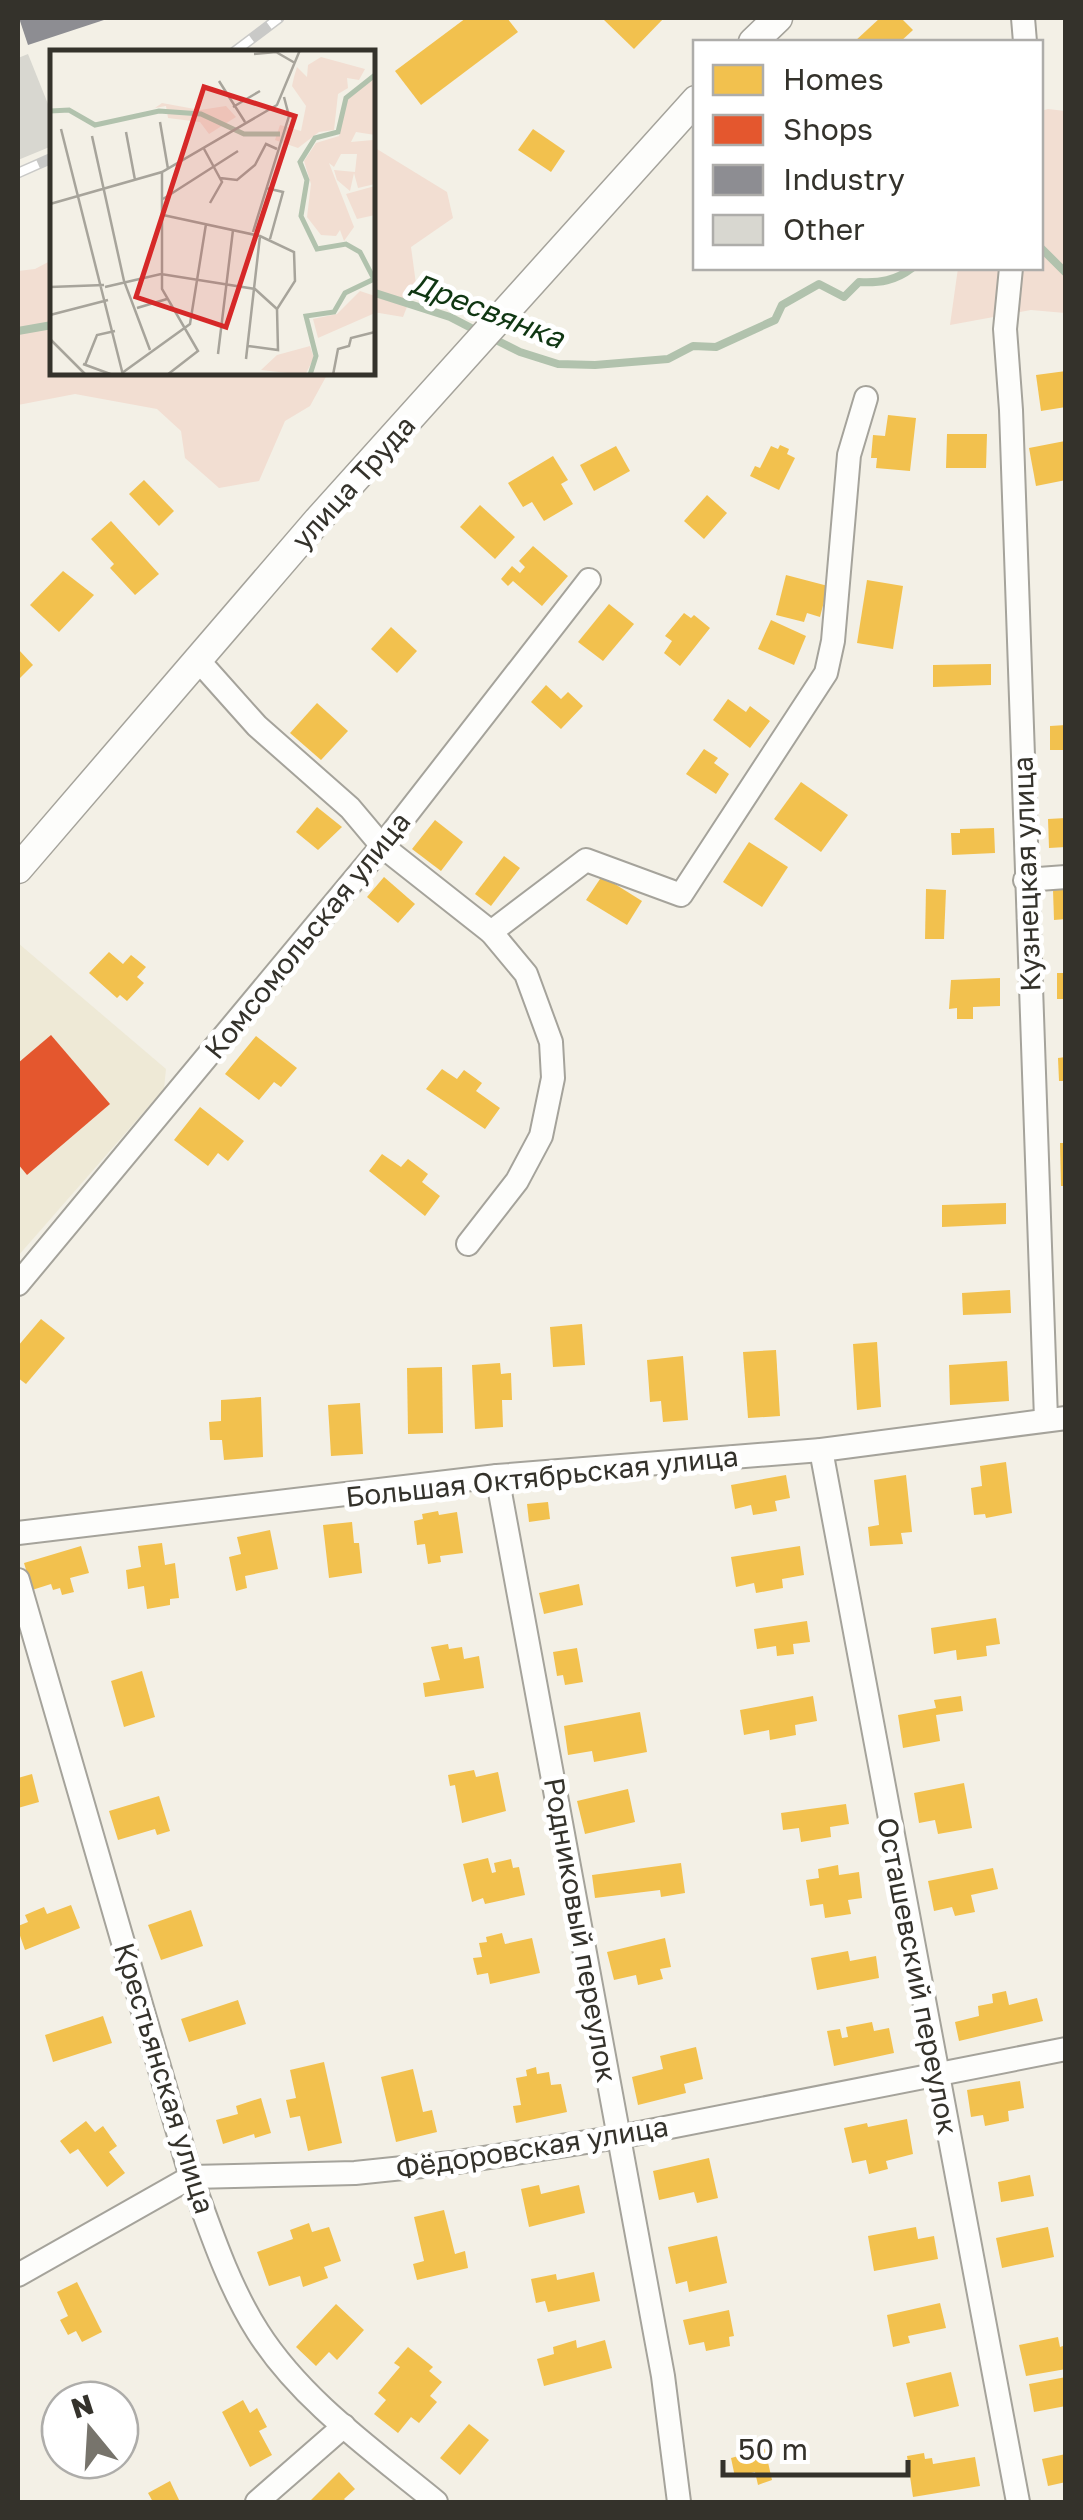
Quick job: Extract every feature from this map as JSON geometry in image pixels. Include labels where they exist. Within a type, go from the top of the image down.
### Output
[{"type":"street","points":[[755,40],[778,18]]},
{"type":"street","name":"улица Труда","points":[[18,869],[318,520],[693,103]]},
{"type":"street","name":"Кузнецкая улица","points":[[1010,270],[1005,329],[1011,410],[1025,880],[1056,1418]]},
{"type":"street","points":[[491,932],[586,860],[681,895],[826,673],[833,641],[849,455],[866,398]]},
{"type":"street","name":"Комсомольская улица","points":[[18,1284],[382,846],[589,580]]},
{"type":"street","points":[[198,660],[257,726],[350,808],[382,846],[491,932],[526,974],[551,1042],[553,1078],[541,1136],[517,1180],[468,1244]]},
{"type":"street","points":[[1025,880],[1066,877]]},
{"type":"street","name":"Большая Октябрьская улица","points":[[18,1533],[498,1476],[821,1450],[1056,1418]]},
{"type":"street","name":"Осташевский переулок","points":[[821,1450],[1018,2502]]},
{"type":"street","name":"Родниковый переулок","points":[[498,1476],[663,2376],[679,2502]]},
{"type":"street","name":"Крестьянская улица","points":[[18,1580],[191,2176],[222,2260],[258,2332],[296,2381],[436,2502]]},
{"type":"street","name":"Фёдоровская улица","points":[[18,2275],[191,2176],[374,2171],[451,2163],[619,2136],[1066,2049]]},
{"type":"street","points":[[257,2502],[344,2426]]},
{"type":"shaded area","points":[[1043,110],[1065,111],[1065,313],[1031,310],[950,325],[958,270],[1043,270]]},
{"type":"shaded area","points":[[375,148],[447,192],[453,218],[411,247],[416,284],[403,317],[375,312]]},
{"type":"shaded area","points":[[50,261],[50,375],[327,375],[310,406],[285,421],[259,481],[219,488],[185,458],[181,431],[157,409],[75,394],[18,405],[18,271],[35,269]]},
{"type":"shaded area","points":[[18,943],[166,1069],[164,1089],[18,1256]]},
{"type":"building: Homes","points":[[466,18],[507,18],[518,32],[421,105],[395,71]]},
{"type":"building: Homes","points":[[602,18],[664,18],[634,49]]},
{"type":"building: Homes","points":[[880,18],[901,18],[913,30],[902,40],[856,40]]},
{"type":"building: Homes","points":[[533,129],[565,151],[551,172],[518,150]]},
{"type":"building: Homes","points":[[1066,371],[1066,407],[1041,411],[1036,375]]},
{"type":"building: Homes","points":[[888,415],[916,418],[910,471],[876,468],[877,458],[871,458],[873,435],[885,436]]},
{"type":"building: Homes","points":[[947,434],[987,434],[986,468],[946,468]]},
{"type":"building: Homes","points":[[1065,441],[1066,480],[1036,486],[1029,448]]},
{"type":"building: Homes","points":[[780,445],[795,458],[779,490],[750,476],[755,466],[760,468],[771,446],[778,449]]},
{"type":"building: Homes","points":[[616,446],[630,471],[594,491],[580,465]]},
{"type":"building: Homes","points":[[553,456],[568,480],[561,484],[573,504],[544,521],[532,502],[523,507],[508,483]]},
{"type":"building: Homes","points":[[144,480],[174,511],[159,526],[129,494]]},
{"type":"building: Homes","points":[[707,495],[727,513],[704,539],[684,521]]},
{"type":"building: Homes","points":[[480,505],[515,537],[495,559],[460,527]]},
{"type":"building: Homes","points":[[111,521],[159,574],[135,595],[91,539]]},
{"type":"building: Homes","points":[[533,546],[568,576],[542,606],[513,581],[508,586],[501,579],[512,566],[520,573],[525,567],[519,561]]},
{"type":"building: Homes","points":[[63,571],[94,595],[59,632],[30,605]]},
{"type":"building: Homes","points":[[786,575],[828,586],[820,617],[807,613],[804,622],[776,615]]},
{"type":"building: Homes","points":[[867,580],[903,586],[893,649],[857,643]]},
{"type":"building: Homes","points":[[609,604],[634,624],[603,661],[578,642]]},
{"type":"building: Homes","points":[[684,613],[691,618],[694,615],[710,628],[680,666],[664,653],[672,641],[665,636]]},
{"type":"building: Homes","points":[[771,620],[806,636],[794,665],[758,649]]},
{"type":"building: Homes","points":[[391,627],[417,651],[397,673],[371,649]]},
{"type":"building: Homes","points":[[18,649],[33,665],[18,680]]},
{"type":"building: Homes","points":[[991,664],[991,685],[933,687],[933,665]]},
{"type":"building: Homes","points":[[546,685],[561,699],[568,692],[583,706],[561,729],[531,702]]},
{"type":"building: Homes","points":[[728,699],[746,712],[750,706],[770,721],[750,748],[713,720]]},
{"type":"building: Homes","points":[[317,703],[348,731],[321,760],[290,733]]},
{"type":"building: Homes","points":[[1066,725],[1066,750],[1050,750],[1050,726]]},
{"type":"building: Homes","points":[[704,749],[718,758],[714,763],[729,774],[716,794],[686,774]]},
{"type":"building: Homes","points":[[801,782],[848,815],[821,852],[774,819]]},
{"type":"building: Homes","points":[[317,807],[342,827],[318,850],[296,832]]},
{"type":"building: Homes","points":[[1066,818],[1066,847],[1049,848],[1048,819]]},
{"type":"building: Homes","points":[[435,820],[463,842],[441,871],[412,849]]},
{"type":"building: Homes","points":[[994,828],[995,853],[952,855],[951,833]]},
{"type":"building: Homes","points":[[749,842],[788,867],[762,907],[723,882]]},
{"type":"building: Homes","points":[[504,856],[520,868],[491,906],[475,894]]},
{"type":"building: Homes","points":[[602,876],[642,901],[627,925],[586,900]]},
{"type":"building: Homes","points":[[384,877],[415,904],[398,923],[367,897]]},
{"type":"building: Homes","points":[[926,889],[946,890],[944,939],[925,939]]},
{"type":"building: Homes","points":[[1066,889],[1066,919],[1054,920],[1053,890]]},
{"type":"building: Homes","points":[[109,952],[123,964],[131,955],[146,967],[137,977],[144,983],[127,1001],[120,995],[117,998],[89,973]]},
{"type":"building: Homes","points":[[1057,973],[1066,973],[1066,999],[1057,999]]},
{"type":"building: Homes","points":[[1000,978],[1000,1006],[973,1007],[973,1019],[957,1019],[957,1008],[949,1009],[951,980]]},
{"type":"building: Homes","points":[[256,1036],[297,1068],[281,1087],[274,1082],[259,1100],[225,1074]]},
{"type":"building: Homes","points":[[1066,1057],[1066,1081],[1059,1081],[1058,1058]]},
{"type":"building: Homes","points":[[442,1069],[457,1079],[464,1070],[482,1083],[476,1091],[500,1108],[485,1129],[426,1089]]},
{"type":"building: Homes","points":[[200,1107],[244,1141],[228,1161],[218,1153],[208,1166],[174,1140]]},
{"type":"building: Homes","points":[[1060,1143],[1066,1143],[1066,1186],[1061,1186]]},
{"type":"building: Homes","points":[[382,1154],[401,1167],[408,1159],[428,1174],[422,1182],[440,1196],[425,1216],[369,1171]]},
{"type":"building: Homes","points":[[1006,1203],[1006,1224],[942,1227],[942,1205]]},
{"type":"building: Homes","points":[[1010,1290],[1011,1313],[963,1315],[962,1293]]},
{"type":"building: Homes","points":[[41,1319],[65,1338],[26,1384],[18,1378],[18,1346]]},
{"type":"building: Homes","points":[[582,1324],[585,1365],[553,1367],[550,1327]]},
{"type":"building: Homes","points":[[877,1342],[881,1407],[857,1410],[853,1344]]},
{"type":"building: Homes","points":[[776,1350],[780,1416],[748,1418],[743,1352]]},
{"type":"building: Homes","points":[[683,1356],[688,1420],[663,1422],[661,1401],[650,1402],[647,1360]]},
{"type":"building: Homes","points":[[1007,1361],[1009,1401],[950,1405],[949,1365]]},
{"type":"building: Homes","points":[[500,1363],[501,1374],[511,1373],[512,1400],[502,1400],[503,1427],[475,1429],[472,1365]]},
{"type":"building: Homes","points":[[442,1367],[443,1433],[408,1434],[407,1368]]},
{"type":"building: Homes","points":[[261,1397],[263,1457],[224,1460],[222,1440],[210,1440],[209,1422],[221,1421],[221,1400]]},
{"type":"building: Homes","points":[[360,1403],[363,1454],[331,1456],[328,1405]]},
{"type":"building: Homes","points":[[1006,1462],[1012,1513],[986,1518],[985,1514],[974,1515],[971,1488],[982,1486],[980,1466]]},
{"type":"building: Homes","points":[[786,1475],[790,1498],[775,1501],[777,1511],[753,1515],[751,1505],[735,1509],[731,1485]]},
{"type":"building: Homes","points":[[906,1475],[912,1532],[901,1533],[903,1544],[870,1546],[868,1527],[879,1525],[874,1480]]},
{"type":"building: Homes","points":[[548,1502],[550,1519],[529,1522],[527,1504]]},
{"type":"building: Homes","points":[[438,1511],[439,1515],[457,1512],[463,1553],[440,1556],[441,1562],[428,1564],[425,1544],[417,1545],[414,1521],[423,1519],[422,1514]]},
{"type":"building: Homes","points":[[352,1522],[362,1573],[329,1578],[323,1525]]},
{"type":"building: Homes","points":[[270,1530],[278,1569],[245,1576],[247,1588],[236,1591],[229,1557],[241,1554],[237,1537]]},
{"type":"building: Homes","points":[[162,1543],[165,1565],[175,1563],[179,1598],[170,1599],[170,1605],[147,1609],[144,1586],[128,1589],[126,1570],[141,1567],[138,1546]]},
{"type":"building: Homes","points":[[81,1546],[89,1573],[70,1578],[74,1592],[62,1595],[60,1588],[53,1590],[51,1584],[32,1590],[24,1563]]},
{"type":"building: Homes","points":[[800,1546],[804,1575],[782,1579],[783,1588],[756,1593],[754,1583],[736,1587],[731,1557]]},
{"type":"building: Homes","points":[[579,1584],[583,1605],[544,1614],[539,1593]]},
{"type":"building: Homes","points":[[996,1618],[1000,1644],[986,1646],[987,1656],[957,1660],[956,1650],[934,1654],[931,1628]]},
{"type":"building: Homes","points":[[807,1621],[810,1642],[793,1644],[794,1654],[777,1656],[776,1646],[757,1649],[754,1629]]},
{"type":"building: Homes","points":[[448,1644],[449,1649],[462,1647],[464,1659],[479,1656],[484,1688],[425,1697],[423,1683],[440,1680],[431,1647]]},
{"type":"building: Homes","points":[[577,1648],[583,1682],[565,1685],[563,1675],[557,1676],[553,1652]]},
{"type":"building: Homes","points":[[142,1671],[155,1717],[124,1727],[111,1681]]},
{"type":"building: Homes","points":[[813,1696],[817,1721],[795,1725],[796,1735],[770,1740],[769,1730],[744,1735],[740,1710]]},
{"type":"building: Homes","points":[[961,1696],[963,1711],[936,1715],[940,1741],[903,1748],[898,1715],[936,1708],[934,1700]]},
{"type":"building: Homes","points":[[640,1712],[647,1752],[594,1762],[592,1751],[568,1755],[564,1726]]},
{"type":"building: Homes","points":[[474,1770],[476,1777],[498,1772],[506,1811],[462,1823],[455,1785],[450,1786],[448,1775]]},
{"type":"building: Homes","points":[[32,1774],[39,1802],[18,1808],[18,1778]]},
{"type":"building: Homes","points":[[964,1783],[972,1828],[938,1834],[935,1820],[919,1823],[914,1793]]},
{"type":"building: Homes","points":[[628,1789],[635,1822],[585,1834],[577,1801]]},
{"type":"building: Homes","points":[[159,1796],[170,1831],[157,1835],[155,1829],[118,1840],[109,1811]]},
{"type":"building: Homes","points":[[846,1804],[849,1824],[830,1827],[831,1837],[801,1842],[799,1828],[783,1830],[781,1813]]},
{"type":"building: Homes","points":[[488,1858],[492,1873],[496,1872],[494,1863],[511,1859],[513,1868],[519,1867],[525,1895],[485,1904],[483,1898],[472,1902],[463,1864]]},
{"type":"building: Homes","points":[[681,1863],[685,1893],[661,1897],[660,1890],[595,1898],[592,1875]]},
{"type":"building: Homes","points":[[838,1865],[839,1875],[859,1872],[862,1898],[848,1900],[851,1914],[825,1918],[823,1904],[810,1906],[806,1880],[819,1878],[818,1869]]},
{"type":"building: Homes","points":[[993,1868],[998,1889],[971,1895],[975,1912],[955,1916],[952,1907],[934,1911],[928,1881]]},
{"type":"building: Homes","points":[[71,1905],[80,1928],[25,1950],[18,1926],[28,1922],[25,1915],[44,1907],[47,1914]]},
{"type":"building: Homes","points":[[191,1910],[203,1946],[161,1960],[148,1925]]},
{"type":"building: Homes","points":[[502,1933],[505,1944],[532,1938],[540,1973],[490,1984],[488,1973],[477,1975],[473,1958],[482,1957],[479,1943]]},
{"type":"building: Homes","points":[[665,1938],[671,1967],[660,1969],[663,1979],[638,1985],[636,1975],[614,1980],[607,1952]]},
{"type":"building: Homes","points":[[848,1951],[850,1961],[876,1956],[879,1978],[817,1990],[811,1958]]},
{"type":"building: Homes","points":[[1006,1991],[1009,2005],[1037,1998],[1043,2021],[959,2041],[955,2022],[979,2016],[978,2006],[993,2003],[992,1994]]},
{"type":"building: Homes","points":[[238,2000],[246,2024],[189,2042],[181,2019]]},
{"type":"building: Homes","points":[[103,2016],[112,2043],[53,2062],[45,2035]]},
{"type":"building: Homes","points":[[872,2022],[874,2031],[889,2028],[894,2053],[834,2066],[827,2031],[840,2029],[842,2038],[848,2037],[846,2027]]},
{"type":"building: Homes","points":[[696,2047],[703,2079],[684,2084],[686,2093],[638,2105],[632,2077],[663,2069],[660,2056]]},
{"type":"building: Homes","points":[[324,2062],[342,2143],[308,2151],[300,2116],[290,2118],[286,2100],[296,2098],[290,2070]]},
{"type":"building: Homes","points":[[536,2067],[537,2074],[549,2072],[551,2085],[561,2084],[567,2112],[516,2123],[513,2106],[521,2105],[516,2078],[527,2076],[526,2070]]},
{"type":"building: Homes","points":[[413,2069],[423,2112],[432,2110],[437,2132],[396,2142],[381,2077]]},
{"type":"building: Homes","points":[[1020,2081],[1024,2108],[1008,2111],[1009,2121],[985,2126],[983,2115],[971,2117],[967,2090]]},
{"type":"building: Homes","points":[[261,2098],[271,2133],[223,2144],[216,2120],[238,2114],[236,2106]]},
{"type":"building: Homes","points":[[907,2119],[913,2154],[886,2161],[888,2169],[869,2174],[866,2160],[852,2163],[844,2128]]},
{"type":"building: Homes","points":[[86,2121],[95,2132],[103,2126],[117,2146],[109,2152],[125,2173],[107,2187],[78,2149],[70,2154],[60,2141]]},
{"type":"building: Homes","points":[[709,2158],[718,2198],[697,2203],[694,2192],[659,2200],[653,2171]]},
{"type":"building: Homes","points":[[1030,2175],[1034,2196],[1001,2202],[998,2182]]},
{"type":"building: Homes","points":[[539,2185],[541,2194],[579,2185],[585,2213],[529,2227],[521,2189]]},
{"type":"building: Homes","points":[[444,2210],[455,2254],[465,2251],[468,2268],[417,2280],[413,2264],[424,2261],[414,2217]]},
{"type":"building: Homes","points":[[309,2223],[312,2232],[329,2227],[341,2261],[324,2267],[328,2278],[303,2287],[300,2276],[269,2286],[257,2252],[293,2239],[290,2230]]},
{"type":"building: Homes","points":[[916,2227],[918,2239],[934,2236],[938,2259],[874,2271],[868,2236]]},
{"type":"building: Homes","points":[[1048,2227],[1054,2257],[1002,2268],[996,2238]]},
{"type":"building: Homes","points":[[717,2236],[727,2283],[689,2292],[687,2281],[676,2284],[668,2247]]},
{"type":"building: Homes","points":[[594,2272],[600,2301],[548,2312],[545,2301],[536,2303],[531,2279],[556,2274],[557,2280]]},
{"type":"building: Homes","points":[[77,2282],[102,2332],[82,2342],[76,2331],[68,2335],[60,2320],[68,2316],[57,2292]]},
{"type":"building: Homes","points":[[940,2303],[946,2328],[908,2336],[910,2343],[893,2347],[887,2315]]},
{"type":"building: Homes","points":[[336,2304],[364,2330],[337,2360],[329,2352],[316,2366],[296,2347]]},
{"type":"building: Homes","points":[[729,2310],[734,2336],[729,2337],[730,2346],[706,2351],[704,2342],[689,2345],[683,2320]]},
{"type":"building: Homes","points":[[1058,2337],[1060,2347],[1066,2345],[1066,2369],[1026,2376],[1019,2345]]},
{"type":"building: Homes","points":[[576,2340],[577,2348],[605,2340],[612,2368],[544,2386],[537,2359],[554,2354],[553,2347]]},
{"type":"building: Homes","points":[[408,2347],[433,2367],[429,2371],[442,2382],[430,2396],[437,2402],[419,2423],[411,2417],[398,2433],[374,2414],[386,2400],[378,2393],[400,2367],[394,2363]]},
{"type":"building: Homes","points":[[951,2372],[959,2406],[914,2417],[906,2383]]},
{"type":"building: Homes","points":[[1066,2377],[1066,2406],[1034,2412],[1029,2384]]},
{"type":"building: Homes","points":[[243,2400],[250,2413],[257,2408],[267,2427],[259,2431],[272,2455],[250,2467],[222,2412]]},
{"type":"building: Homes","points":[[469,2424],[489,2440],[460,2475],[440,2458]]},
{"type":"building: Homes","points":[[765,2449],[772,2480],[758,2485],[755,2472],[735,2477],[731,2458]]},
{"type":"building: Homes","points":[[924,2453],[925,2459],[932,2458],[933,2464],[975,2457],[980,2486],[913,2497],[907,2456]]},
{"type":"building: Homes","points":[[1066,2454],[1066,2482],[1048,2486],[1042,2459]]},
{"type":"building: Homes","points":[[339,2472],[355,2489],[344,2499],[347,2502],[309,2502]]},
{"type":"building: Homes","points":[[170,2481],[180,2502],[153,2502],[148,2493]]},
{"type":"building: Shops","points":[[51,1035],[110,1104],[27,1175],[18,1164],[18,1063]]},
{"type":"building: Industry","points":[[19,18],[110,18],[28,45]]},
{"type":"building: Other","points":[[28,54],[50,109],[50,147],[18,160],[18,58]]},
{"type":"waterway","name":"Дресвянка","points":[[1043,250],[1066,273]]},
{"type":"waterway","name":"Дресвянка","points":[[490,337],[558,364],[668,359],[693,346],[716,347],[775,320],[782,305],[819,284],[844,297],[859,282],[887,280],[909,270]]},
{"type":"waterway","name":"Дресвянка","points":[[375,293],[450,317],[477,331]]},
{"type":"waterway","name":"Дресвянка","points":[[18,331],[50,325]]},
{"type":"railway","points":[[237,50],[279,18]]},
{"type":"railway","points":[[18,173],[50,159]]}]
